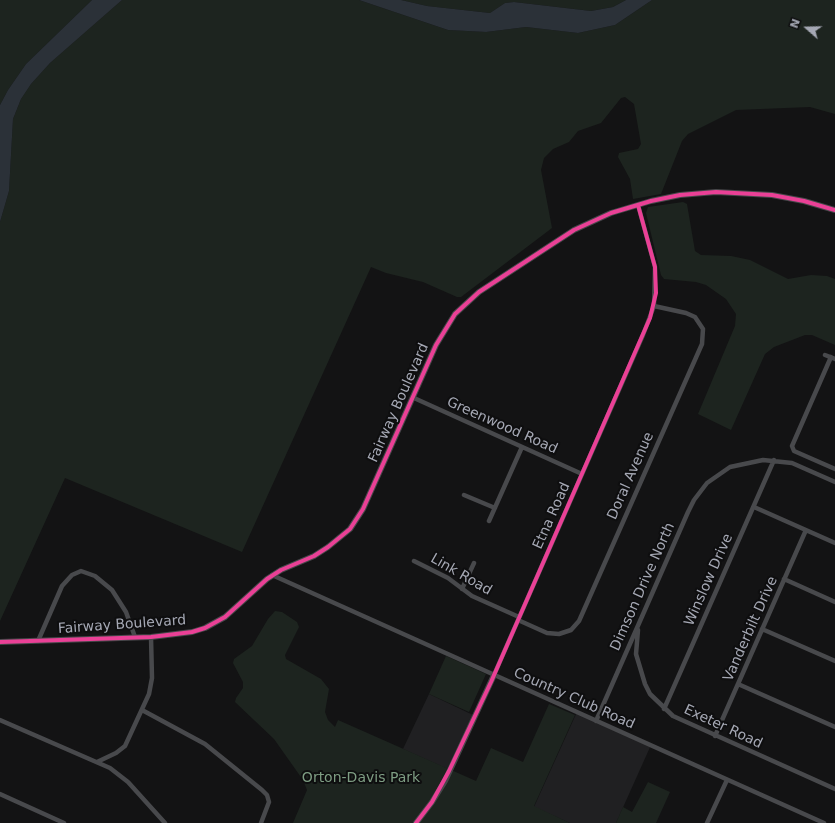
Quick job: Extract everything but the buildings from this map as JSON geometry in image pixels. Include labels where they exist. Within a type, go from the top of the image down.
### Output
[{"type":"street","name":"Fairway Boulevard","points":[[0,642],[151,637],[192,632],[215,623],[233,612],[272,575],[324,550],[350,529],[362,511],[374,488],[444,330],[455,314],[469,300],[574,230],[611,213],[680,195],[733,192],[784,197],[835,210]]},
{"type":"street","name":"Etna Road","points":[[416,823],[432,802],[445,781],[494,675],[643,335],[654,306],[655,267],[638,205]]},
{"type":"street","name":"Doral Avenue","points":[[519,618],[547,633],[559,634],[571,630],[579,621],[698,351],[704,334],[698,320],[686,313],[654,306]]},
{"type":"street","points":[[825,354],[833,358],[792,446],[794,451],[835,469]]},
{"type":"street","name":"Greenwood Road","points":[[414,398],[582,474]]},
{"type":"street","points":[[489,521],[522,447]]},
{"type":"street","name":"Dimson Drive North","points":[[596,721],[694,500],[707,483],[722,471],[754,460],[774,460],[797,465],[835,482]]},
{"type":"street","name":"Winslow Drive","points":[[664,709],[774,460]]},
{"type":"street","points":[[464,495],[494,508]]},
{"type":"street","points":[[754,507],[835,543]]},
{"type":"street","name":"Vanderbilt Drive","points":[[715,736],[806,530]]},
{"type":"street","name":"Link Road","points":[[414,561],[436,571],[472,596],[519,618]]},
{"type":"street","points":[[462,589],[474,563]]},
{"type":"street","points":[[38,640],[62,586],[72,575],[81,571],[95,576],[112,590],[126,612],[135,637]]},
{"type":"street","name":"Country Club Road","points":[[272,575],[824,823]]},
{"type":"street","points":[[784,580],[835,602]]},
{"type":"street","name":"Exeter Road","points":[[638,626],[636,654],[640,672],[650,694],[664,709],[687,724],[835,789]]},
{"type":"street","points":[[762,629],[835,661]]},
{"type":"street","points":[[98,762],[121,750],[128,740],[149,694],[152,678],[151,637]]},
{"type":"street","points":[[738,684],[835,727]]},
{"type":"street","points":[[142,710],[198,740],[262,790],[267,795],[269,802],[261,823]]},
{"type":"street","points":[[0,720],[98,762],[120,774],[165,823]]},
{"type":"street","points":[[707,823],[727,780]]},
{"type":"street","points":[[0,794],[64,823]]},
{"type":"shaded area","points":[[92,0],[122,0],[50,63],[31,84],[21,99],[13,119],[9,191],[0,222],[0,105],[8,90],[26,64]]},
{"type":"shaded area","points":[[359,0],[401,0],[427,6],[490,13],[505,3],[514,2],[591,11],[613,7],[626,0],[652,0],[615,25],[578,33],[526,27],[486,32],[448,30]]},
{"type":"shaded area","points":[[429,694],[475,716],[450,770],[403,749]]},
{"type":"shaded area","points":[[577,712],[651,745],[616,823],[570,823],[534,807]]},
{"type":"green space","points":[[0,0],[92,0],[26,64],[8,90],[0,105]]},
{"type":"green space","points":[[122,0],[359,0],[448,30],[486,32],[526,27],[578,33],[615,25],[652,0],[835,0],[835,114],[810,107],[736,110],[688,134],[682,141],[661,194],[633,199],[630,179],[618,157],[619,153],[638,149],[641,144],[634,104],[625,97],[621,98],[601,123],[578,131],[569,142],[553,149],[544,158],[541,170],[552,228],[461,297],[457,297],[423,282],[386,273],[371,267],[242,552],[65,478],[0,621],[0,222],[9,191],[13,119],[21,99],[31,84],[50,63]]},
{"type":"green space","points":[[401,0],[626,0],[613,7],[591,11],[514,2],[505,3],[490,13],[427,6]]},
{"type":"green space","points":[[683,202],[687,204],[695,251],[701,255],[731,256],[750,260],[788,279],[811,275],[827,276],[835,279],[835,345],[812,335],[805,335],[774,347],[765,354],[731,430],[698,414],[735,326],[736,314],[726,299],[706,285],[696,282],[664,279],[661,275],[646,213],[648,207]]},
{"type":"green space","name":"Orton-Davis Park","points":[[275,611],[282,612],[297,622],[299,627],[285,655],[286,659],[321,679],[329,689],[325,712],[328,720],[335,727],[338,720],[476,781],[491,748],[523,762],[549,704],[575,715],[534,806],[570,823],[293,823],[307,790],[303,780],[274,739],[235,702],[243,688],[243,682],[233,663],[234,659],[252,646],[268,619]]},
{"type":"green space","points":[[446,656],[486,674],[469,712],[429,694]]},
{"type":"green space","points":[[648,782],[670,792],[656,823],[616,823],[623,807],[632,812]]},
{"type":"cycle path","points":[[0,642],[151,637],[192,632],[205,628],[225,617],[267,579],[281,570],[314,556],[328,547],[350,529],[363,509],[436,345],[455,314],[479,292],[574,230],[611,213],[651,201],[680,195],[716,192],[772,195],[804,201],[835,210]]},
{"type":"cycle path","points":[[416,823],[432,802],[449,771],[491,682],[650,318],[656,293],[655,267],[638,205]]}]
